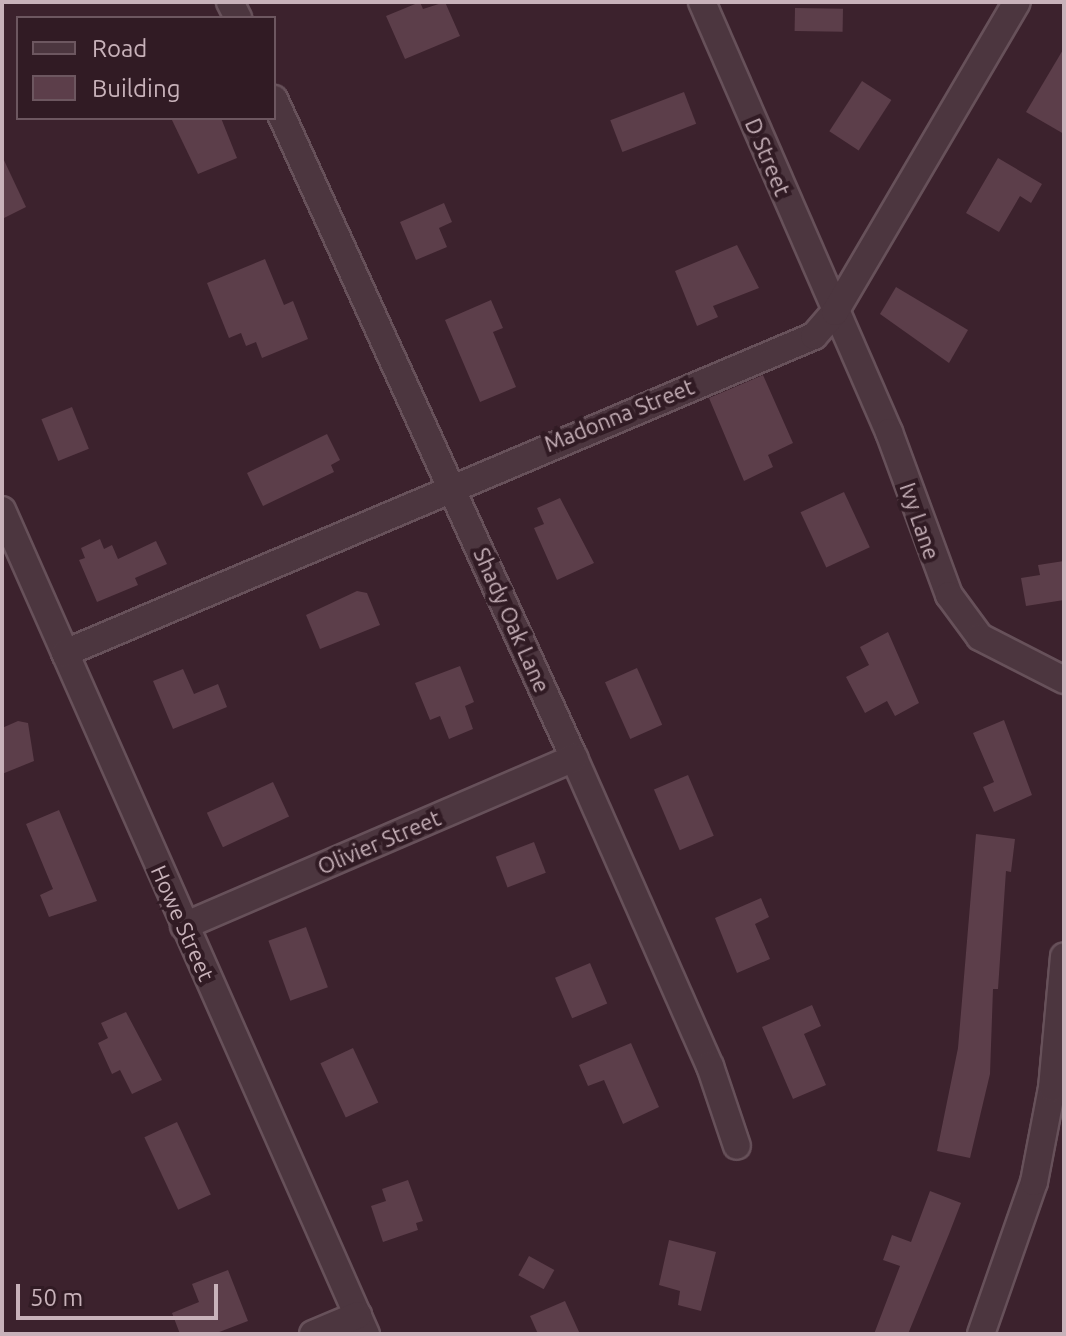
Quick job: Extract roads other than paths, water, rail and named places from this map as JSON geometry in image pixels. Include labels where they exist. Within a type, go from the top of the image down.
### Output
[{"type":"street","name":"Madonna Street","points":[[65,653],[452,486],[796,345],[835,312],[1017,2]]},
{"type":"street","name":"D Street","points":[[709,5],[835,312]]},
{"type":"street","name":"Shady Oak Lane","points":[[276,103],[574,758],[710,1066],[737,1146]]},
{"type":"street","name":"Ivy Lane","points":[[835,312],[889,432],[949,595],[980,637],[1064,680]]},
{"type":"street","name":"Howe Street","points":[[2,510],[362,1324]]},
{"type":"street","name":"Olivier Street","points":[[184,926],[574,758]]},
{"type":"street","points":[[981,1334],[1034,1182],[1052,1088],[1064,957]]},
{"type":"street","points":[[313,1334],[362,1324]]}]
